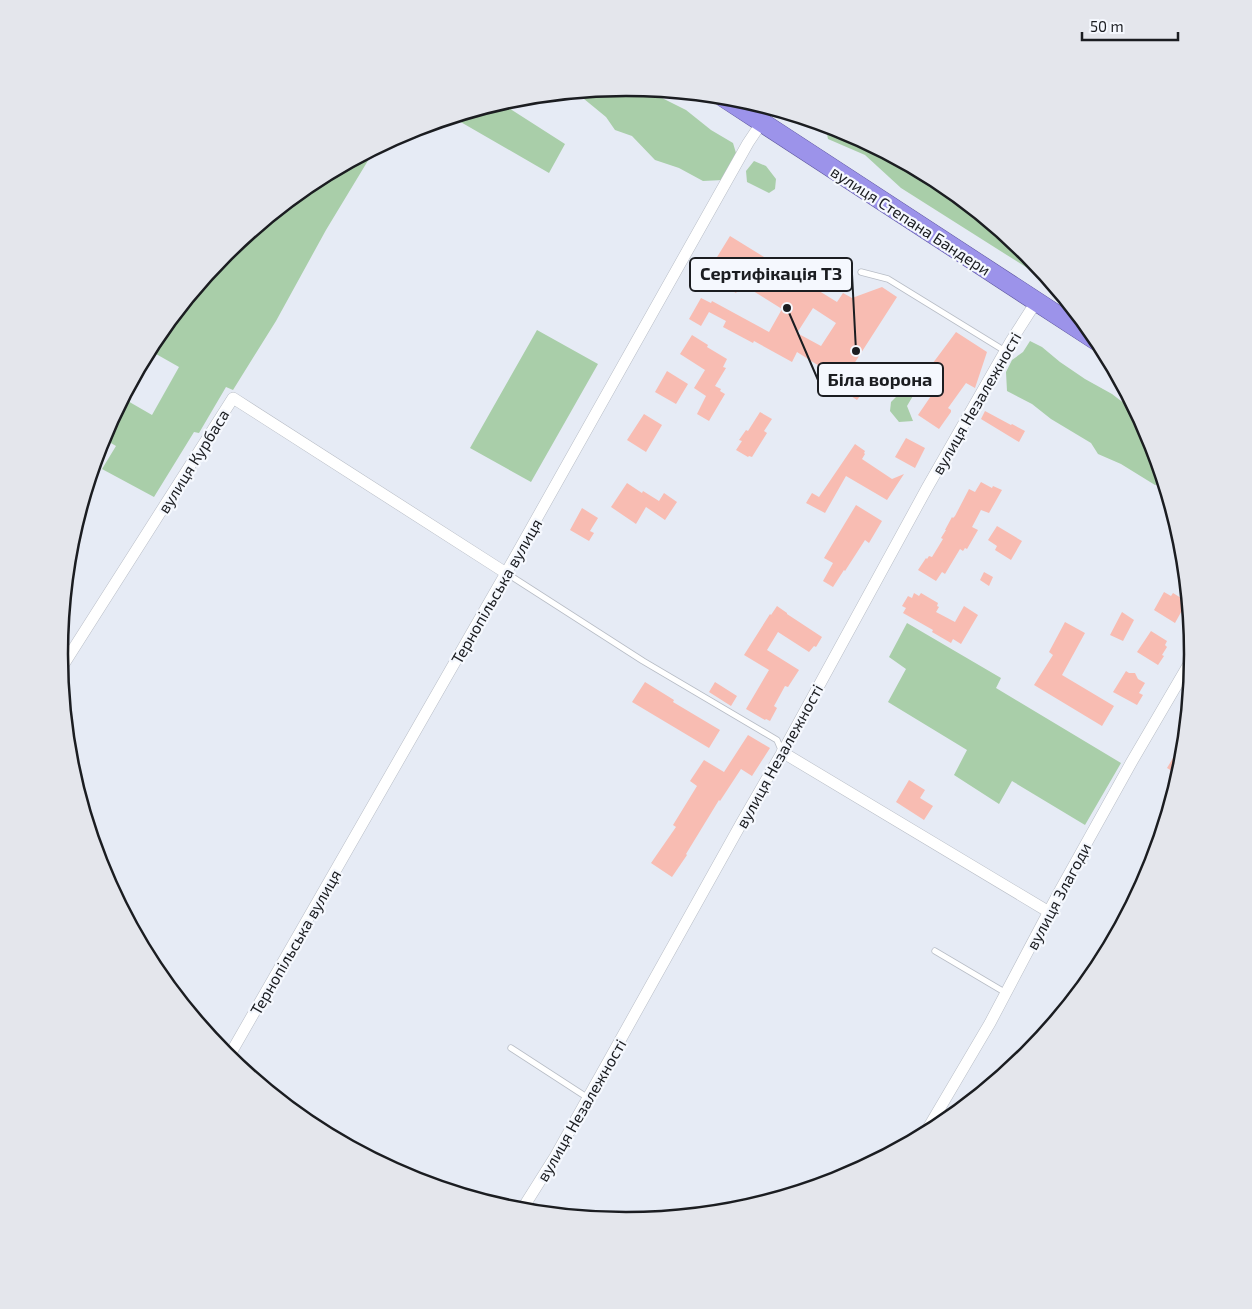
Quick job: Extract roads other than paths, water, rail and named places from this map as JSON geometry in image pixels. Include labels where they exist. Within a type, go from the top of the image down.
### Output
[{"type":"highway","name":"вулиця Степана Бандери","points":[[742,109],[1080,330]]},
{"type":"street","name":"Тернопільська вулиця","points":[[232,1050],[762,122]]},
{"type":"street","name":"вулиця Незалежності","points":[[527,1204],[555,1157],[1005,351],[1036,302]]},
{"type":"street","name":"вулиця Курбаса","points":[[68,657],[233,398],[506,573]]},
{"type":"street","name":"вулиця Злагоди","points":[[932,1121],[990,1023],[1131,763],[1183,675]]},
{"type":"street","points":[[782,752],[1049,912]]},
{"type":"lane","points":[[861,272],[888,279],[1005,351]]},
{"type":"lane","points":[[506,573],[643,661],[777,740],[782,752]]},
{"type":"lane","points":[[935,951],[1006,993]]},
{"type":"lane","points":[[511,1048],[588,1098]]},
{"type":"place","name":"Біла ворона","points":[[787,308]]},
{"type":"place","name":"Сертифікація ТЗ","points":[[856,351]]}]
